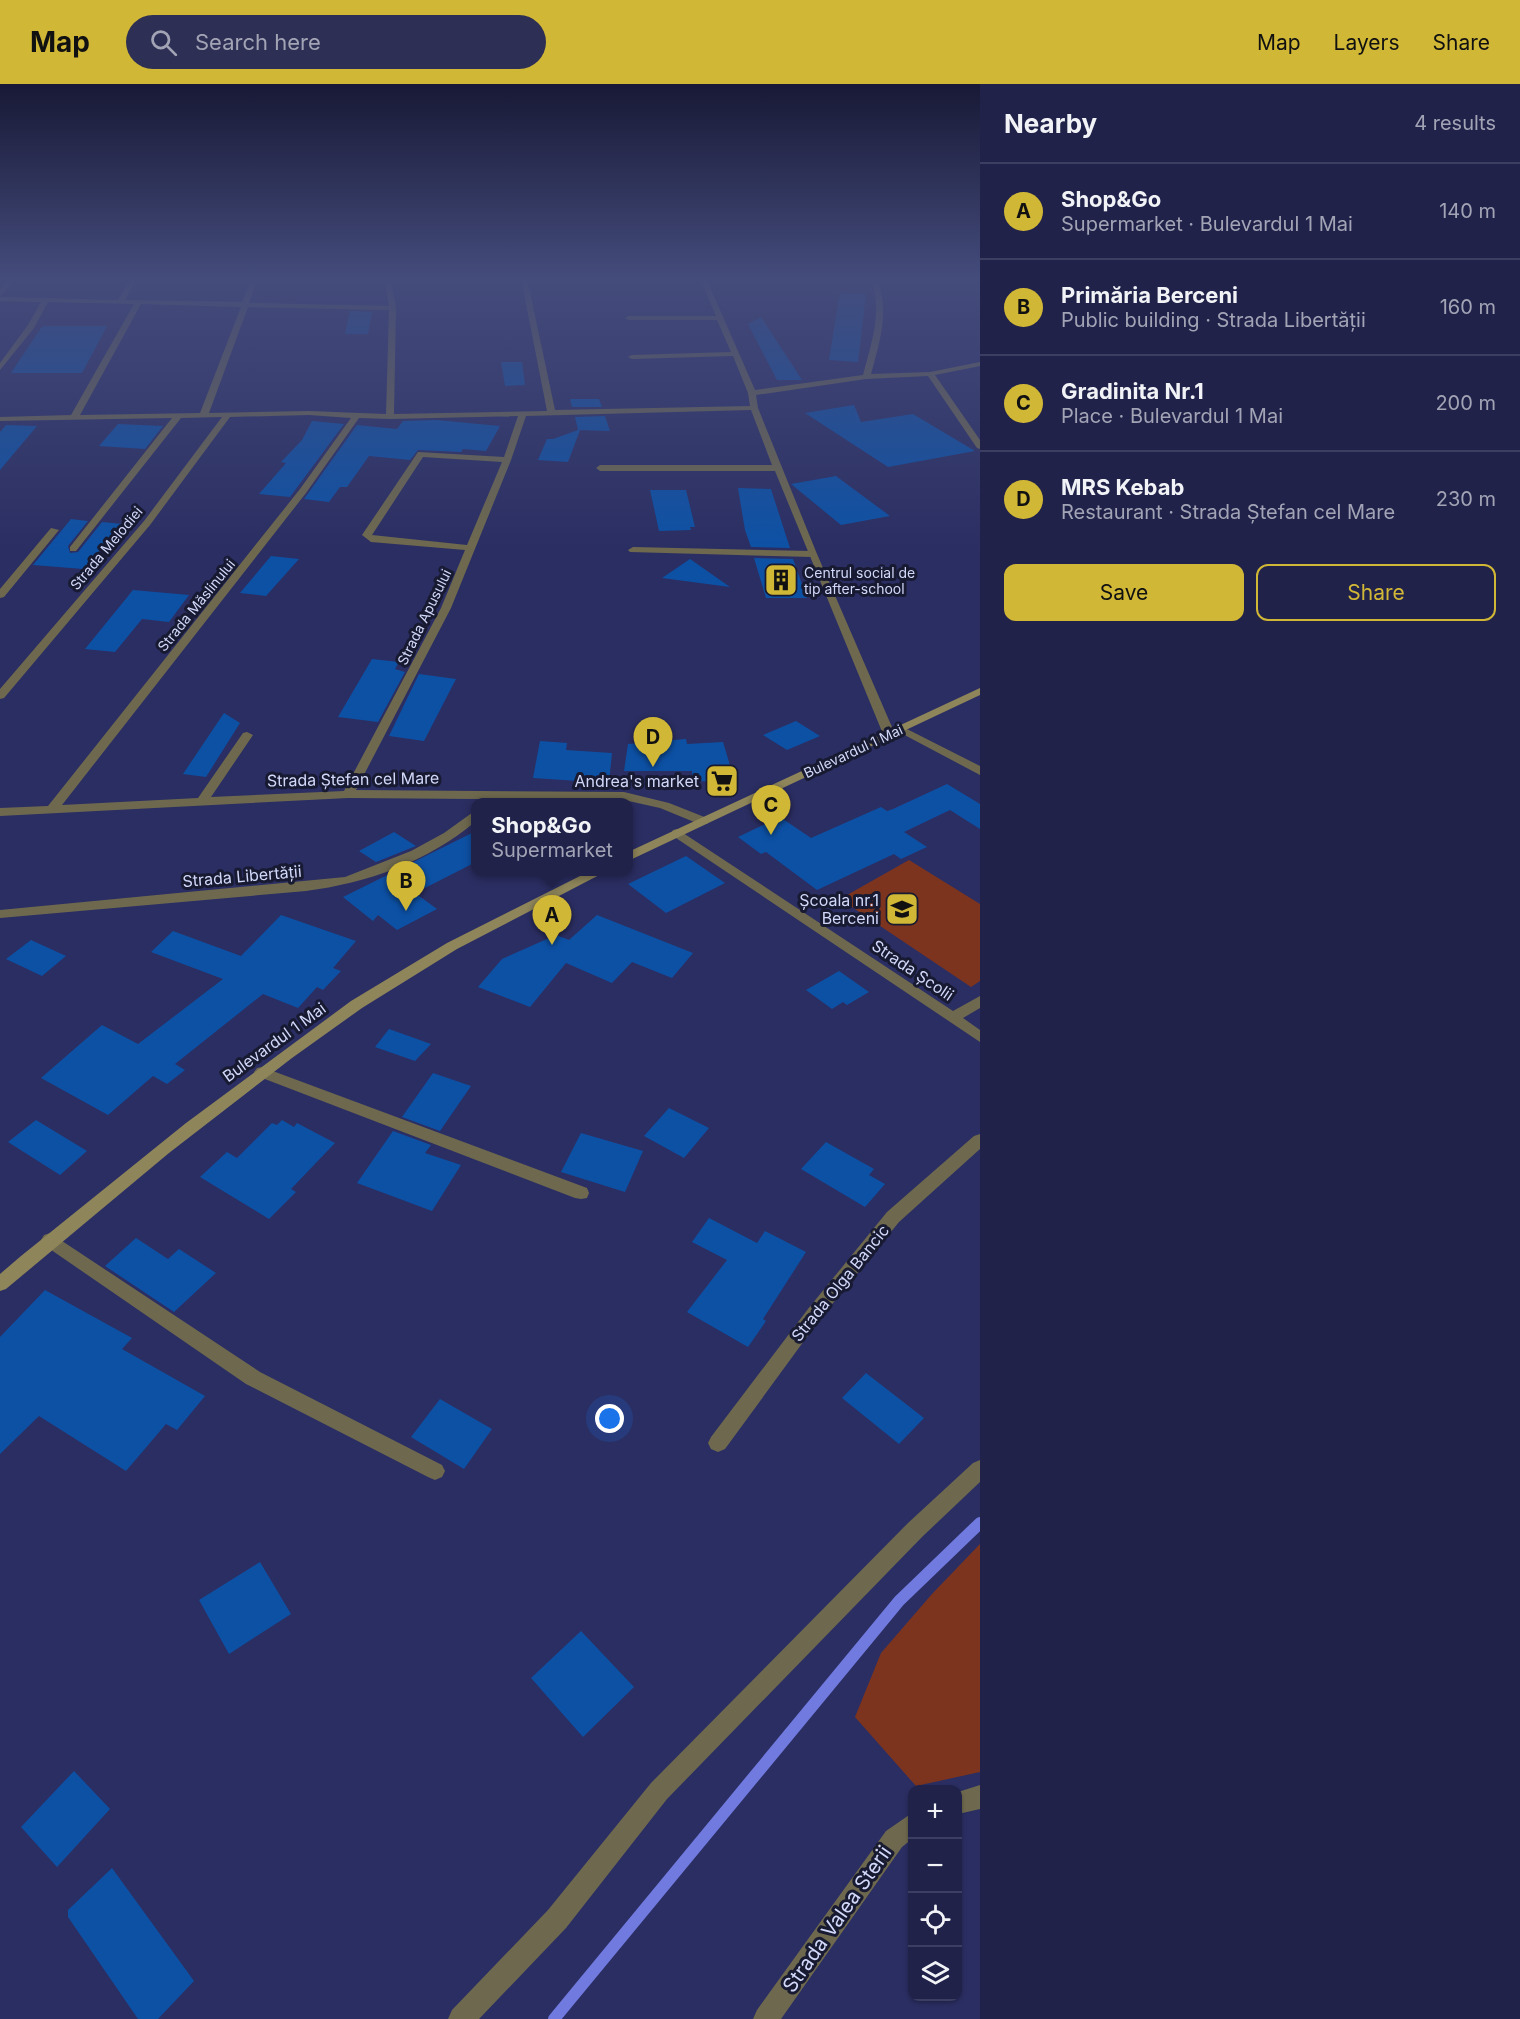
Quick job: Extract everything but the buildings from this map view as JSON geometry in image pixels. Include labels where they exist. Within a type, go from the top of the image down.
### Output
[{"type":"main road","name":"Bulevardul 1 Mai","points":[[633,854],[980,691]]},
{"type":"main road","name":"Bulevardul 1 Mai","points":[[0,1284],[50,1240],[262,1072],[403,974],[486,927],[590,876]]},
{"type":"street","points":[[75,416],[102,368]]},
{"type":"street","points":[[204,414],[221,368]]},
{"type":"street","points":[[390,417],[391,368]]},
{"type":"street","points":[[542,368],[551,412]]},
{"type":"street","points":[[741,368],[752,393],[754,408],[777,468],[812,554],[895,731],[980,771]]},
{"type":"street","points":[[866,377],[868,368]]},
{"type":"street","points":[[752,393],[866,377],[930,374],[958,368]]},
{"type":"street","points":[[930,374],[980,446]]},
{"type":"street","points":[[0,419],[180,414],[390,417],[754,408]]},
{"type":"street","name":"Strada Apusului","points":[[348,794],[446,608],[507,460],[523,413]]},
{"type":"street","points":[[73,549],[180,414]]},
{"type":"street","name":"Strada Melodiei","points":[[0,696],[166,497],[228,414]]},
{"type":"street","name":"Strada Măslinului","points":[[53,808],[303,491],[356,416]]},
{"type":"street","points":[[967,428],[980,428]]},
{"type":"street","points":[[471,548],[371,539],[367,535],[421,454],[507,460]]},
{"type":"street","points":[[600,468],[777,468]]},
{"type":"street","points":[[0,595],[54,530]]},
{"type":"street","points":[[633,550],[812,554]]},
{"type":"street","points":[[203,800],[247,735]]},
{"type":"street","name":"Strada Ștefan cel Mare","points":[[0,812],[348,794],[471,798]]},
{"type":"street","name":"Strada Ștefan cel Mare","points":[[536,798],[624,796],[664,804],[703,821]]},
{"type":"street","name":"Strada Libertății","points":[[0,927],[22,912],[306,887],[347,881],[416,853],[448,835],[471,818]]},
{"type":"street","name":"Strada Școlii","points":[[677,833],[980,1036]]},
{"type":"street","points":[[0,914],[22,912]]},
{"type":"street","points":[[953,1018],[980,1001]]},
{"type":"street","points":[[262,1072],[581,1193]]},
{"type":"street","name":"Strada Olga Bancic","points":[[718,1443],[814,1314],[893,1217],[980,1140]]},
{"type":"street","points":[[50,1240],[253,1378],[435,1471]]},
{"type":"street","points":[[461,2019],[557,1919],[659,1791],[915,1530],[980,1469]]},
{"type":"street","points":[[962,1802],[980,1797]]},
{"type":"street","name":"Strada Valea Sterii","points":[[766,2019],[894,1839],[908,1828]]},
{"type":"shaded area","points":[[909,860],[980,904],[980,981],[971,987],[840,899]]},
{"type":"shaded area","points":[[980,1544],[980,1772],[915,1785],[855,1717],[881,1653],[932,1594]]},
{"type":"waterway","points":[[554,2019],[899,1601],[980,1523]]},
{"type":"place","name":"Centrul social de tip after-school","points":[[781,580]]},
{"type":"place","name":"MRS Kebab","points":[[653,767]]},
{"type":"place","name":"Andrea's market","points":[[722,781]]},
{"type":"place","name":"Gradinita Nr.1","points":[[771,835]]},
{"type":"place","name":"Școala nr.1 Berceni","points":[[902,909]]},
{"type":"place","name":"Primăria Berceni","points":[[406,911]]},
{"type":"place","name":"Shop&Go","points":[[552,945]]}]
